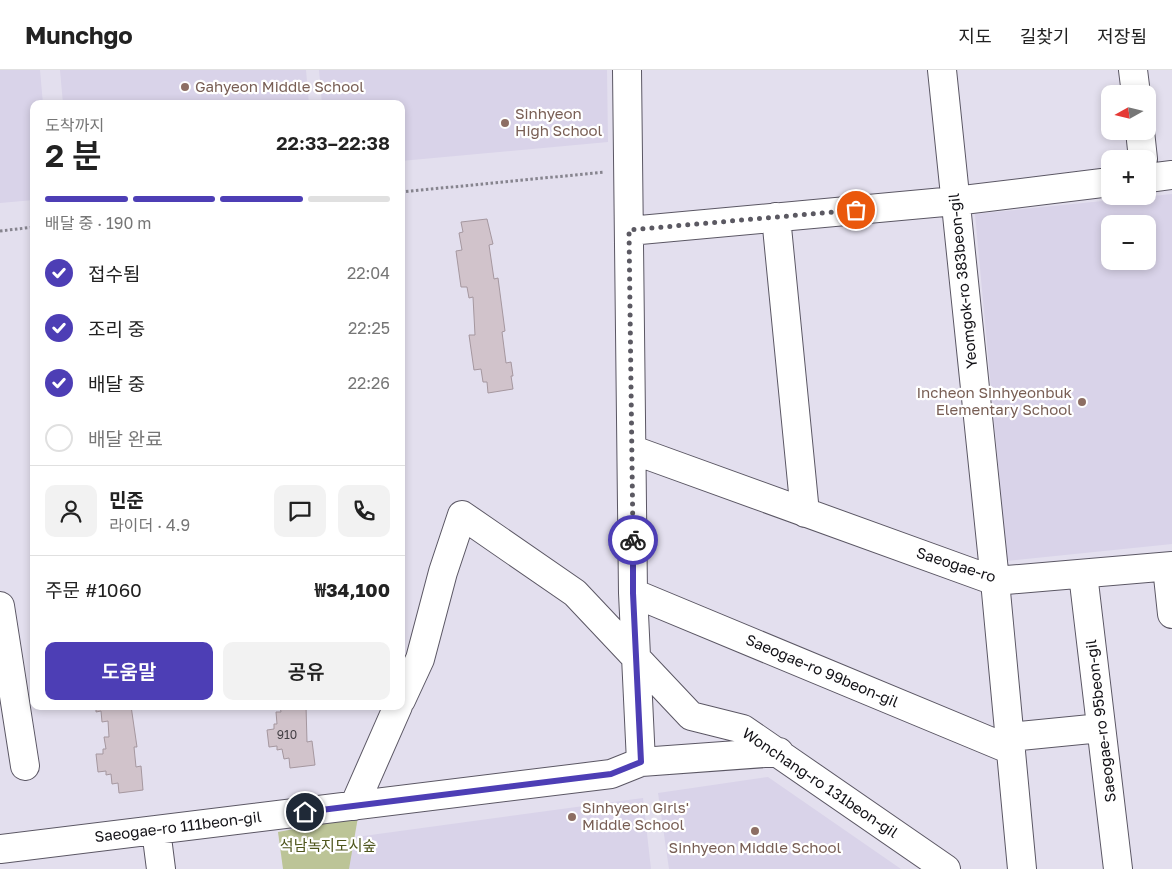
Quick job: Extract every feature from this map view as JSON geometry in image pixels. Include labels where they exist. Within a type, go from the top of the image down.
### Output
[{"type":"street","points":[[627,70],[633,450],[633,593],[641,762]]},
{"type":"street","name":"Yeomgok-ro 383beon-gil","points":[[942,70],[995,581]]},
{"type":"street","points":[[1133,70],[1135,85]]},
{"type":"street","points":[[1156,177],[1172,175]]},
{"type":"street","points":[[629,230],[955,201],[1101,183]]},
{"type":"street","points":[[776,217],[805,512]]},
{"type":"street","name":"Saeogae-ro","points":[[633,450],[995,581],[1169,566]]},
{"type":"street","name":"Wonchang-ro 131beon-gil","points":[[405,691],[420,659],[443,572],[462,515],[575,593],[691,716],[744,729],[946,869]]},
{"type":"street","points":[[1169,566],[1172,614]]},
{"type":"street","name":"Saeogae-ro 95beon-gil","points":[[1083,574],[1118,869]]},
{"type":"street","points":[[995,581],[1022,869]]},
{"type":"street","name":"Saeogae-ro 99beon-gil","points":[[633,593],[1010,743]]},
{"type":"street","points":[[0,606],[25,766]]},
{"type":"street","points":[[354,806],[396,710]]},
{"type":"street","points":[[1010,743],[1101,728]]},
{"type":"street","name":"Saeogae-ro 111beon-gil","points":[[0,849],[611,774],[641,762],[779,752]]},
{"type":"street","points":[[156,830],[161,869]]},
{"type":"path","points":[[405,192],[611,172]]},
{"type":"path","points":[[0,231],[30,227]]},
{"type":"shaded area","points":[[0,70],[40,70],[43,100],[30,100],[30,200],[0,203]]},
{"type":"shaded area","name":"Gahyeon Middle School","points":[[60,70],[306,70],[309,100],[63,100]]},
{"type":"shaded area","name":"Sinhyeon High School","points":[[319,70],[607,70],[608,142],[405,161],[405,100],[322,100]]},
{"type":"shaded area","name":"Incheon Sinhyeonbuk Elementary School","points":[[1172,194],[1172,544],[1007,561],[975,214],[1101,201],[1101,205],[1156,205],[1156,196]]},
{"type":"shaded area","name":"Sinhyeon Middle School","points":[[768,777],[901,869],[669,869],[658,793]]},
{"type":"shaded area","name":"Sinhyeon Girls' Middle School","points":[[643,798],[651,869],[345,869],[356,837]]},
{"type":"green space","name":"석남녹지도시숲","points":[[358,817],[349,869],[283,869],[278,832]]},
{"type":"building","points":[[487,219],[493,244],[489,245],[494,279],[498,278],[505,331],[502,332],[506,363],[511,362],[513,376],[511,376],[513,389],[488,393],[487,382],[483,382],[481,369],[474,370],[469,335],[475,335],[473,297],[469,298],[467,287],[461,287],[456,251],[462,250],[459,233],[463,232],[461,222]]},
{"type":"building","points":[[96,710],[132,710],[137,747],[134,747],[136,767],[141,766],[143,790],[119,793],[118,783],[112,784],[111,774],[106,775],[106,771],[98,772],[96,754],[103,754],[103,749],[106,749],[104,737],[109,737],[108,721],[102,722],[101,711],[96,712]]},
{"type":"building","points":[[281,710],[306,710],[307,742],[312,741],[315,765],[290,768],[289,758],[284,759],[282,749],[277,750],[277,746],[269,747],[267,730],[274,729],[274,724],[277,724],[276,712],[281,712]]},
{"type":"way so far","points":[[633,540],[629,230],[856,210]]},
{"type":"place","name":"Gahyeon Middle School","points":[[185,87]]},
{"type":"place","name":"Sinhyeon High School","points":[[505,123]]},
{"type":"place","name":"Incheon Sinhyeonbuk Elementary School","points":[[1082,402]]},
{"type":"place","name":"Sinhyeon Girls' Middle School","points":[[572,817]]},
{"type":"place","name":"Sinhyeon Middle School","points":[[755,831]]},
{"type":"route","points":[[305,812],[611,774],[641,762],[633,593],[633,540]]}]
